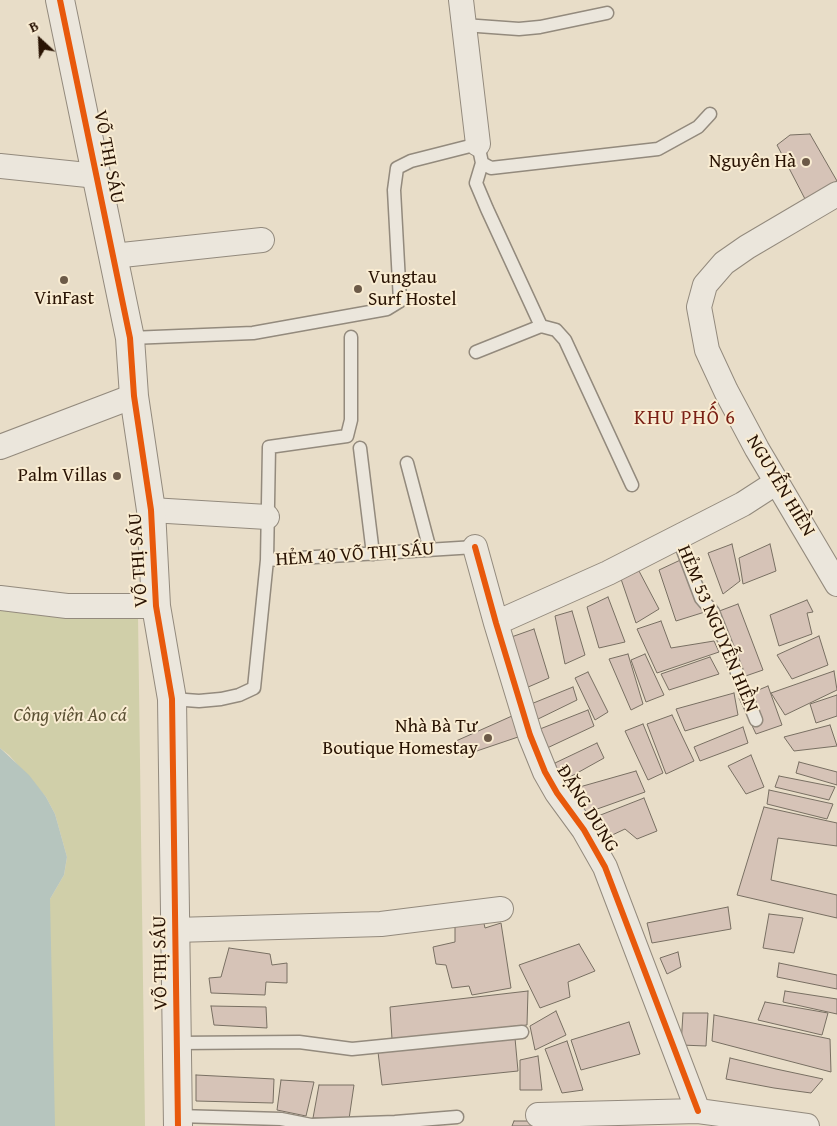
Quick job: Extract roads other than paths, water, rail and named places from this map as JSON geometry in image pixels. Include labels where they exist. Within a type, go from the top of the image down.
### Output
[{"type":"street","name":"VÕ THỊ SÁU","points":[[60,0],[130,338],[134,396],[151,510],[156,606],[172,699],[178,1121]]},
{"type":"street","points":[[461,0],[480,154]]},
{"type":"street","points":[[0,166],[97,176]]},
{"type":"street","name":"NGUYỄN HIỀN","points":[[837,194],[747,247],[724,263],[706,285],[699,307],[707,350],[726,391],[757,449],[837,584]]},
{"type":"street","points":[[114,256],[262,240]]},
{"type":"street","points":[[0,447],[134,396]]},
{"type":"street","points":[[496,623],[608,573],[743,504],[777,482]]},
{"type":"street","points":[[151,510],[267,517]]},
{"type":"street","name":"ĐẶNG DUNG","points":[[475,547],[530,735],[545,772],[557,793],[584,830],[605,867],[698,1111]]},
{"type":"street","points":[[0,598],[67,606],[156,606]]},
{"type":"street","points":[[175,930],[381,924],[501,909]]},
{"type":"street","points":[[539,1120],[602,1119],[698,1111],[807,1126]]},
{"type":"lane","points":[[464,25],[519,28],[540,27],[607,13]]},
{"type":"lane","points":[[480,154],[490,168],[658,149],[698,127],[710,114]]},
{"type":"lane","points":[[130,338],[253,333],[387,309],[400,301],[394,190],[397,168],[411,161],[480,154]]},
{"type":"lane","points":[[480,154],[476,183],[541,326]]},
{"type":"lane","points":[[476,352],[541,326],[556,330],[565,340],[632,485]]},
{"type":"lane","points":[[267,560],[268,447],[346,436],[351,420],[351,337]]},
{"type":"lane","points":[[360,448],[373,554]]},
{"type":"lane","points":[[407,464],[430,550]]},
{"type":"lane","name":"HẺM 53 NGUYỄN HIỀN","points":[[678,537],[701,598],[713,612],[756,720]]},
{"type":"lane","name":"HẺM 40 VÕ THỊ SÁU","points":[[172,699],[199,701],[221,699],[239,696],[254,688],[267,560],[475,547]]},
{"type":"lane","points":[[177,1043],[299,1042],[352,1049],[522,1032]]},
{"type":"lane","points":[[178,1121],[281,1119],[311,1126],[395,1122],[458,1116]]},
{"type":"place","name":"Nguyên Hà","points":[[806,162]]},
{"type":"place","name":"VinFast","points":[[64,280]]},
{"type":"place","name":"Vungtau Surf Hostel","points":[[358,289]]},
{"type":"place","name":"Palm Villas","points":[[117,476]]},
{"type":"place","name":"Nhà Bà Tư Boutique Homestay","points":[[488,738]]},
{"type":"district","name":"KHU PHỐ 6","points":[[685,419]]},
{"type":"park label","name":"Công viên Ao cá","points":[[70,716]]}]
